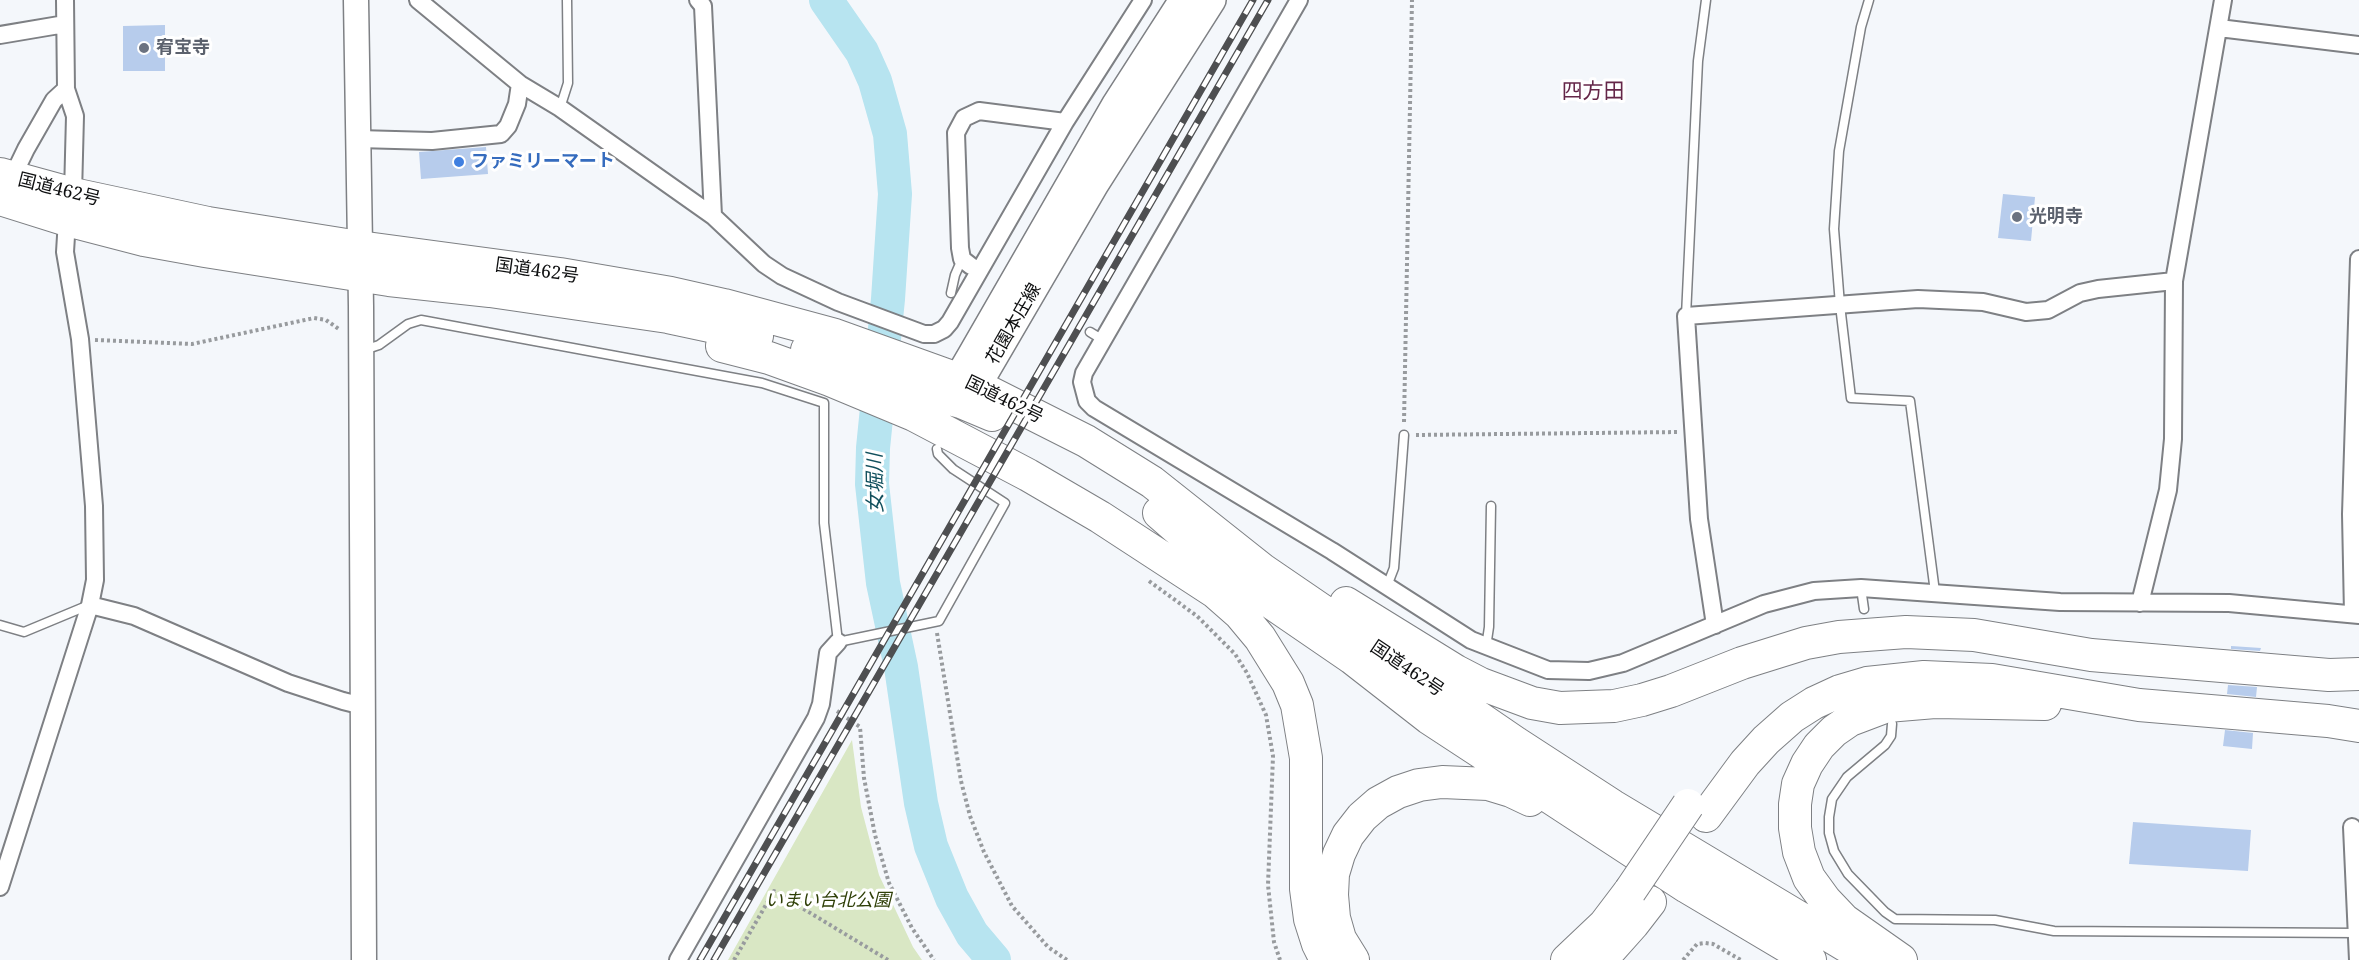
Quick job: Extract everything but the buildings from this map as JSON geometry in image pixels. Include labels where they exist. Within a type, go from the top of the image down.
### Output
[{"type":"highway","name":"国道462号","points":[[3,192],[70,207],[208,223],[359,262],[490,291],[528,310],[709,343],[769,358],[832,357]]},
{"type":"highway","name":"国道462号","points":[[359,262],[617,283],[724,305],[832,357],[917,390],[966,389],[1086,441],[1152,482],[1263,570],[1516,743],[1613,806],[1870,960]]},
{"type":"highway","points":[[832,357],[917,390],[1018,470],[1090,511],[1215,592]]},
{"type":"highway","name":"国道462号","points":[[966,389],[997,417],[1142,499],[1228,573],[1352,658],[1429,718],[1687,887],[1810,960]]},
{"type":"highway","points":[[966,389],[971,423],[982,433],[1150,536],[1240,614],[1260,638],[1288,683],[1297,705],[1306,758],[1306,889],[1310,919],[1326,960]]},
{"type":"highway","points":[[1152,482],[1456,671],[1507,695],[1532,703],[1560,708],[1614,706],[1671,691],[1742,663],[1806,643],[1870,634],[1906,632],[1974,635],[2091,654],[2349,676]]},
{"type":"highway","points":[[1697,810],[1706,780],[1745,732],[1789,695],[1837,670],[1892,658],[2091,654]]},
{"type":"highway","points":[[1601,960],[1697,810],[1766,740],[1792,717],[1814,703],[1840,691],[1867,683],[1924,677],[1992,680],[2139,705]]},
{"type":"highway","points":[[1901,960],[1844,920],[1825,900],[1809,878],[1799,852],[1795,828],[1798,784],[1819,746],[1834,731],[1850,720],[1887,706],[1910,702],[2139,705],[2328,721],[2359,726]]},
{"type":"highway","points":[[2328,721],[2359,720]]},
{"type":"highway","points":[[1353,960],[1340,939],[1334,918],[1332,895],[1333,874],[1348,835],[1362,817],[1378,803],[1398,792],[1419,785],[1466,782],[1488,784],[1511,791],[1533,802],[1702,906],[1806,960]]},
{"type":"highway","points":[[1567,960],[1605,924],[1640,896]]},
{"type":"main road","name":"花園本庄線","points":[[966,389],[1116,104],[1183,0]]},
{"type":"main road","name":"花園本庄線","points":[[966,389],[1212,0]]},
{"type":"street","points":[[0,887],[90,605],[95,580],[94,506],[80,339],[65,252],[75,116],[66,89],[65,0]]},
{"type":"street","points":[[356,0],[361,351],[364,960]]},
{"type":"street","points":[[418,0],[520,84],[560,108],[713,216],[764,264],[800,286],[924,334],[934,334],[944,329],[950,322],[1065,122],[1143,0]]},
{"type":"street","points":[[698,0],[703,6],[713,216]]},
{"type":"street","points":[[1299,0],[1097,336],[1084,373],[1083,382],[1087,401],[1094,408],[1209,476],[1471,640],[1548,670],[1589,670],[1623,663],[1764,604],[1814,591],[1861,588],[2060,602],[2229,603],[2356,615],[2351,514],[2359,259]]},
{"type":"street","points":[[2140,603],[2168,490],[2173,439],[2174,281],[2223,0]]},
{"type":"street","points":[[0,35],[65,24]]},
{"type":"street","points":[[2219,28],[2359,45]]},
{"type":"street","points":[[358,139],[432,141],[501,134],[508,126],[517,104],[520,84]]},
{"type":"street","points":[[3,192],[54,100],[66,89]]},
{"type":"street","points":[[967,262],[956,133],[964,118],[979,111],[1065,122]]},
{"type":"street","points":[[1715,625],[1699,519],[1686,316],[1918,299],[1983,302],[2026,312],[2048,310],[2080,293],[2098,289],[2174,281]]},
{"type":"street","points":[[90,605],[134,616],[288,683],[363,706]]},
{"type":"street","points":[[678,960],[816,718],[821,701],[826,660],[831,648],[841,642]]},
{"type":"street","points":[[2355,825],[2358,960]]},
{"type":"lane","points":[[560,108],[568,83],[567,0]]},
{"type":"lane","points":[[1686,316],[1698,61],[1706,0]]},
{"type":"lane","points":[[1869,0],[1861,27],[1839,151],[1834,230],[1840,305],[1851,398],[1910,401],[1935,592]]},
{"type":"lane","points":[[951,293],[955,275],[967,262]]},
{"type":"lane","points":[[361,351],[379,345],[408,324],[421,320],[762,383],[824,403],[824,523],[841,642],[933,624],[941,618],[1005,503],[953,470],[938,454],[937,449]]},
{"type":"lane","points":[[1387,586],[1394,568],[1404,435]]},
{"type":"lane","points":[[1486,647],[1489,627],[1491,506]]},
{"type":"lane","points":[[1861,588],[1864,609]]},
{"type":"lane","points":[[0,626],[24,632],[90,605]]},
{"type":"lane","points":[[1892,724],[1891,736],[1885,745],[1847,777],[1832,800],[1829,833],[1834,851],[1848,874],[1885,912],[1895,919],[1995,920],[2054,931],[2357,933]]},
{"type":"path","points":[[1412,0],[1404,435],[1693,432]]},
{"type":"path","points":[[80,339],[192,344],[314,318],[326,320],[340,331],[348,347],[361,351]]},
{"type":"path","points":[[1142,576],[1197,616],[1235,654],[1247,673],[1266,715],[1271,734],[1272,765],[1268,885],[1274,942],[1280,960]]},
{"type":"path","points":[[933,624],[961,781],[970,816],[984,852],[1012,906],[1048,946],[1067,960]]},
{"type":"path","points":[[821,701],[860,727],[864,778],[875,835],[889,883],[912,928],[934,960]]},
{"type":"path","points":[[1272,765],[1279,752]]},
{"type":"path","points":[[734,960],[774,891],[888,960]]},
{"type":"path","points":[[1713,944],[1718,940]]},
{"type":"path","points":[[1683,960],[1697,944],[1713,944],[1741,960]]},
{"type":"green space","name":"いまい台北公園","points":[[852,740],[861,807],[879,875],[913,947],[922,960],[728,960]]},
{"type":"waterway","name":"女堀川","points":[[826,0],[862,52],[875,81],[890,134],[895,194],[888,299],[873,448],[872,484],[883,583],[901,667],[921,803],[931,846],[952,898],[972,934],[994,960]]},
{"type":"railway","points":[[700,960],[1253,0]]},
{"type":"railway","points":[[714,960],[1268,0]]},
{"type":"place","name":"宥宝寺","points":[[144,48]]},
{"type":"place","name":"ファミリーマート","points":[[459,162]]},
{"type":"place","name":"光明寺","points":[[2017,217]]},
{"type":"district","name":"四方田","points":[[1593,92]]}]
